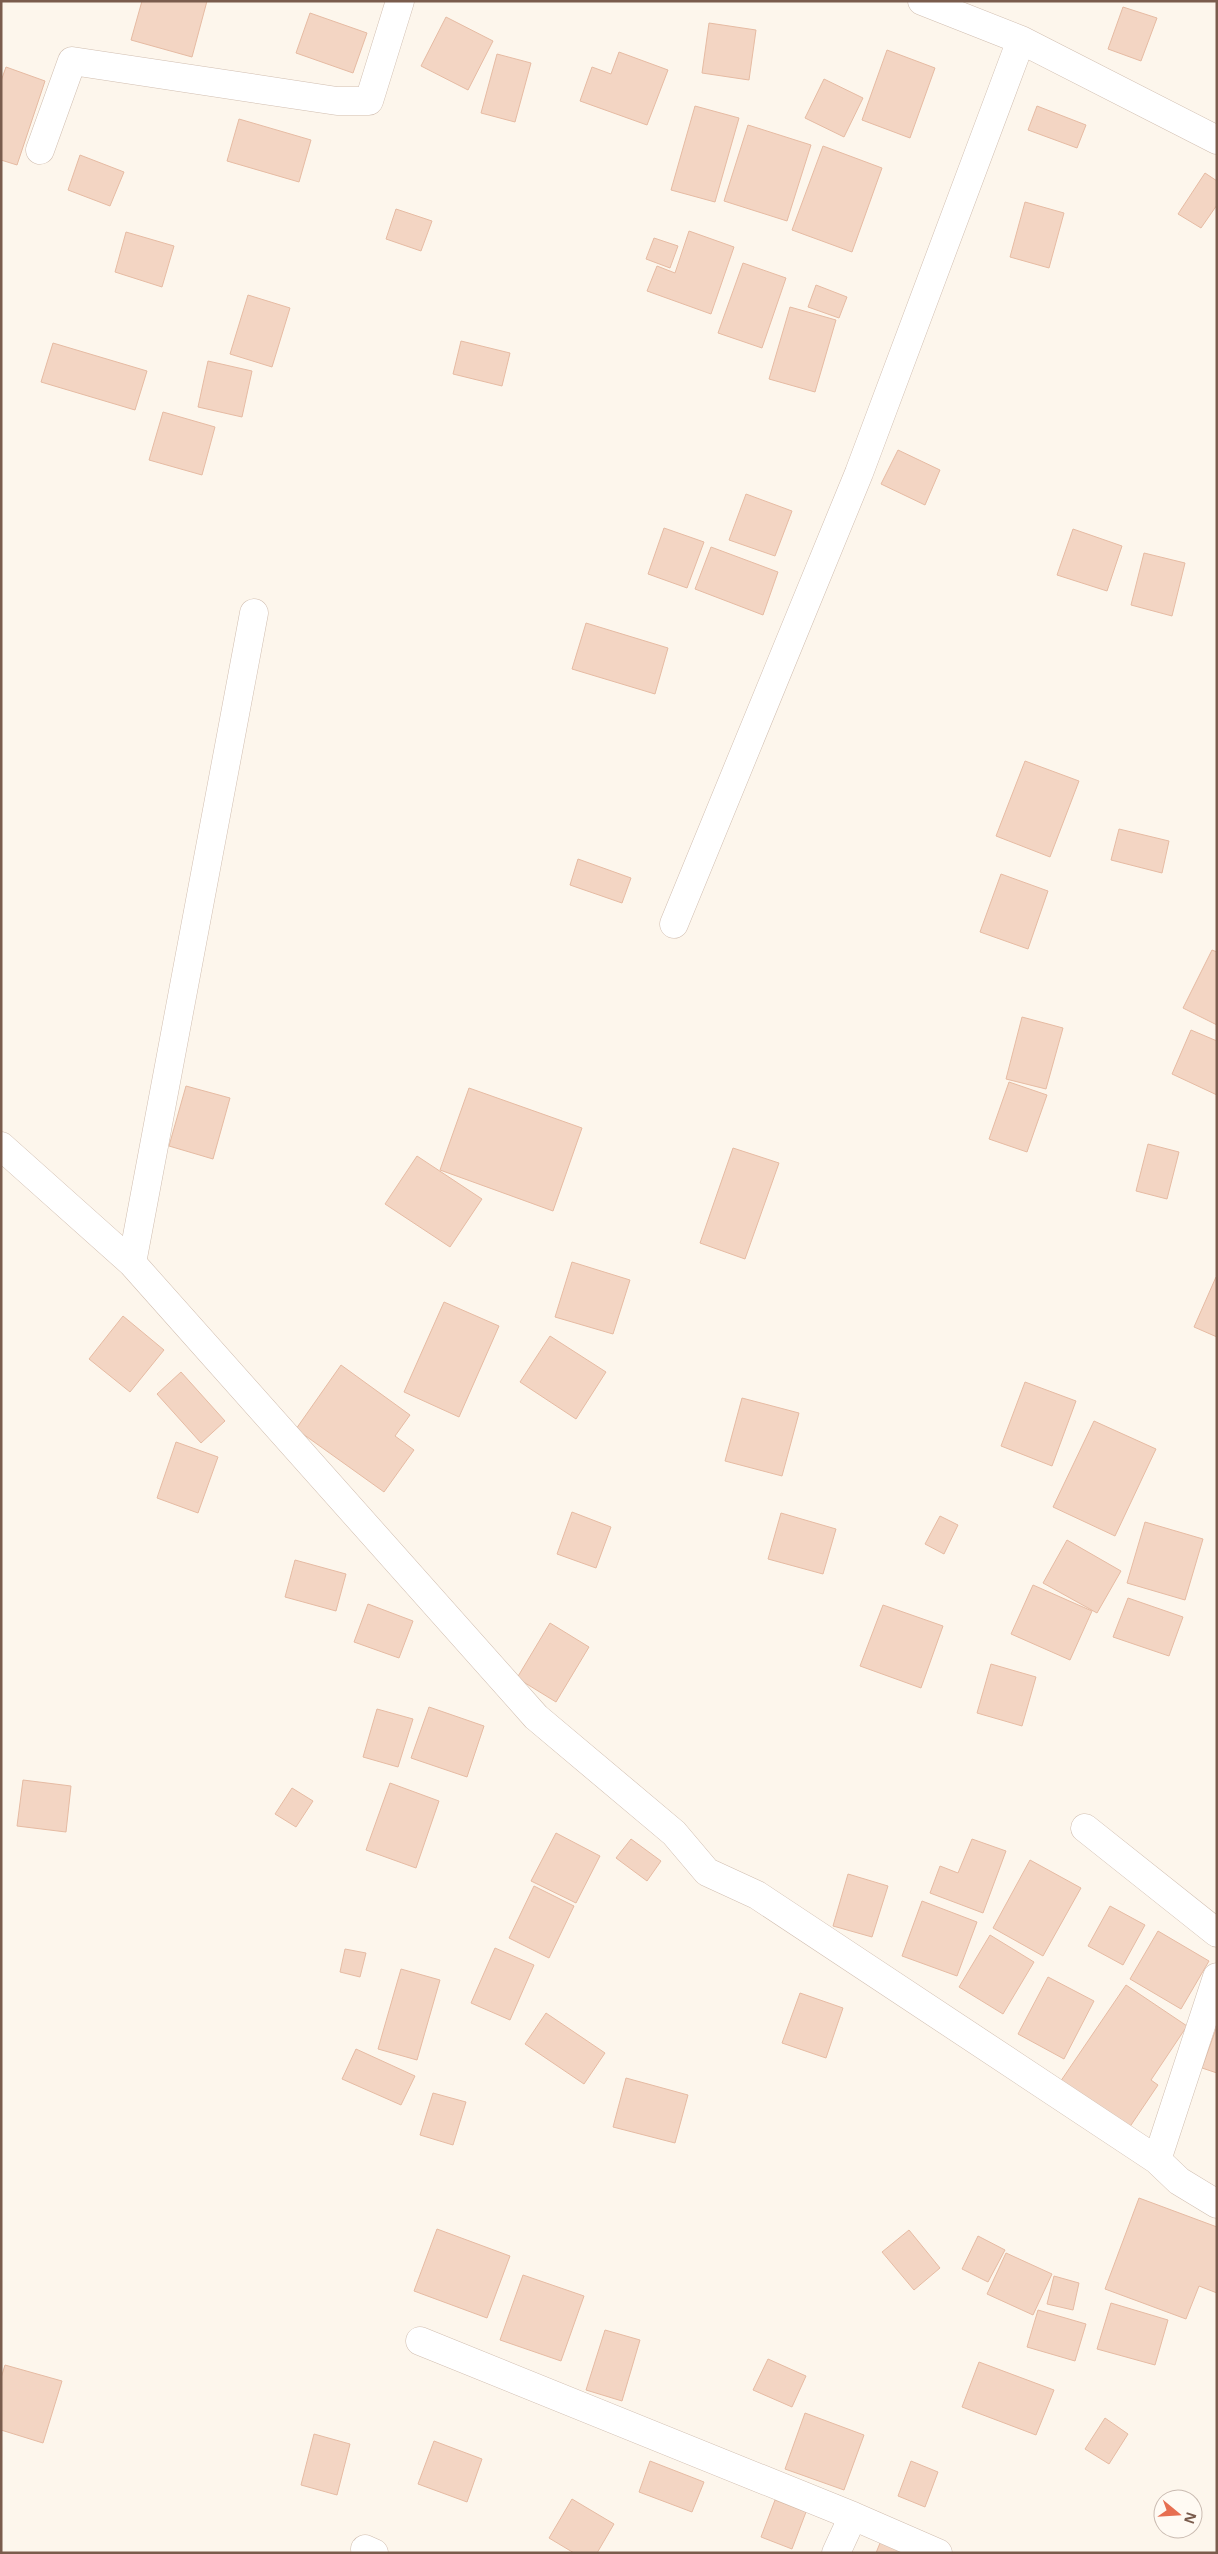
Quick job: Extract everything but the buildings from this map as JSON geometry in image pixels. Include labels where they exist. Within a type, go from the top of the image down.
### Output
[{"type":"street","points":[[40,150],[72,61],[337,101],[369,101],[400,1]]},
{"type":"street","points":[[922,1],[1021,40],[1217,140]]},
{"type":"street","points":[[674,924],[858,473],[1021,40]]},
{"type":"street","points":[[132,1263],[254,613]]},
{"type":"street","points":[[1,1146],[132,1263],[536,1717],[674,1833],[708,1872],[756,1895],[1157,2160],[1179,2181],[1217,2204]]},
{"type":"street","points":[[1085,1828],[1217,1933]]},
{"type":"street","points":[[1157,2160],[1217,1977]]},
{"type":"street","points":[[420,2341],[853,2516],[938,2553]]},
{"type":"street","points":[[836,2553],[853,2516]]}]
